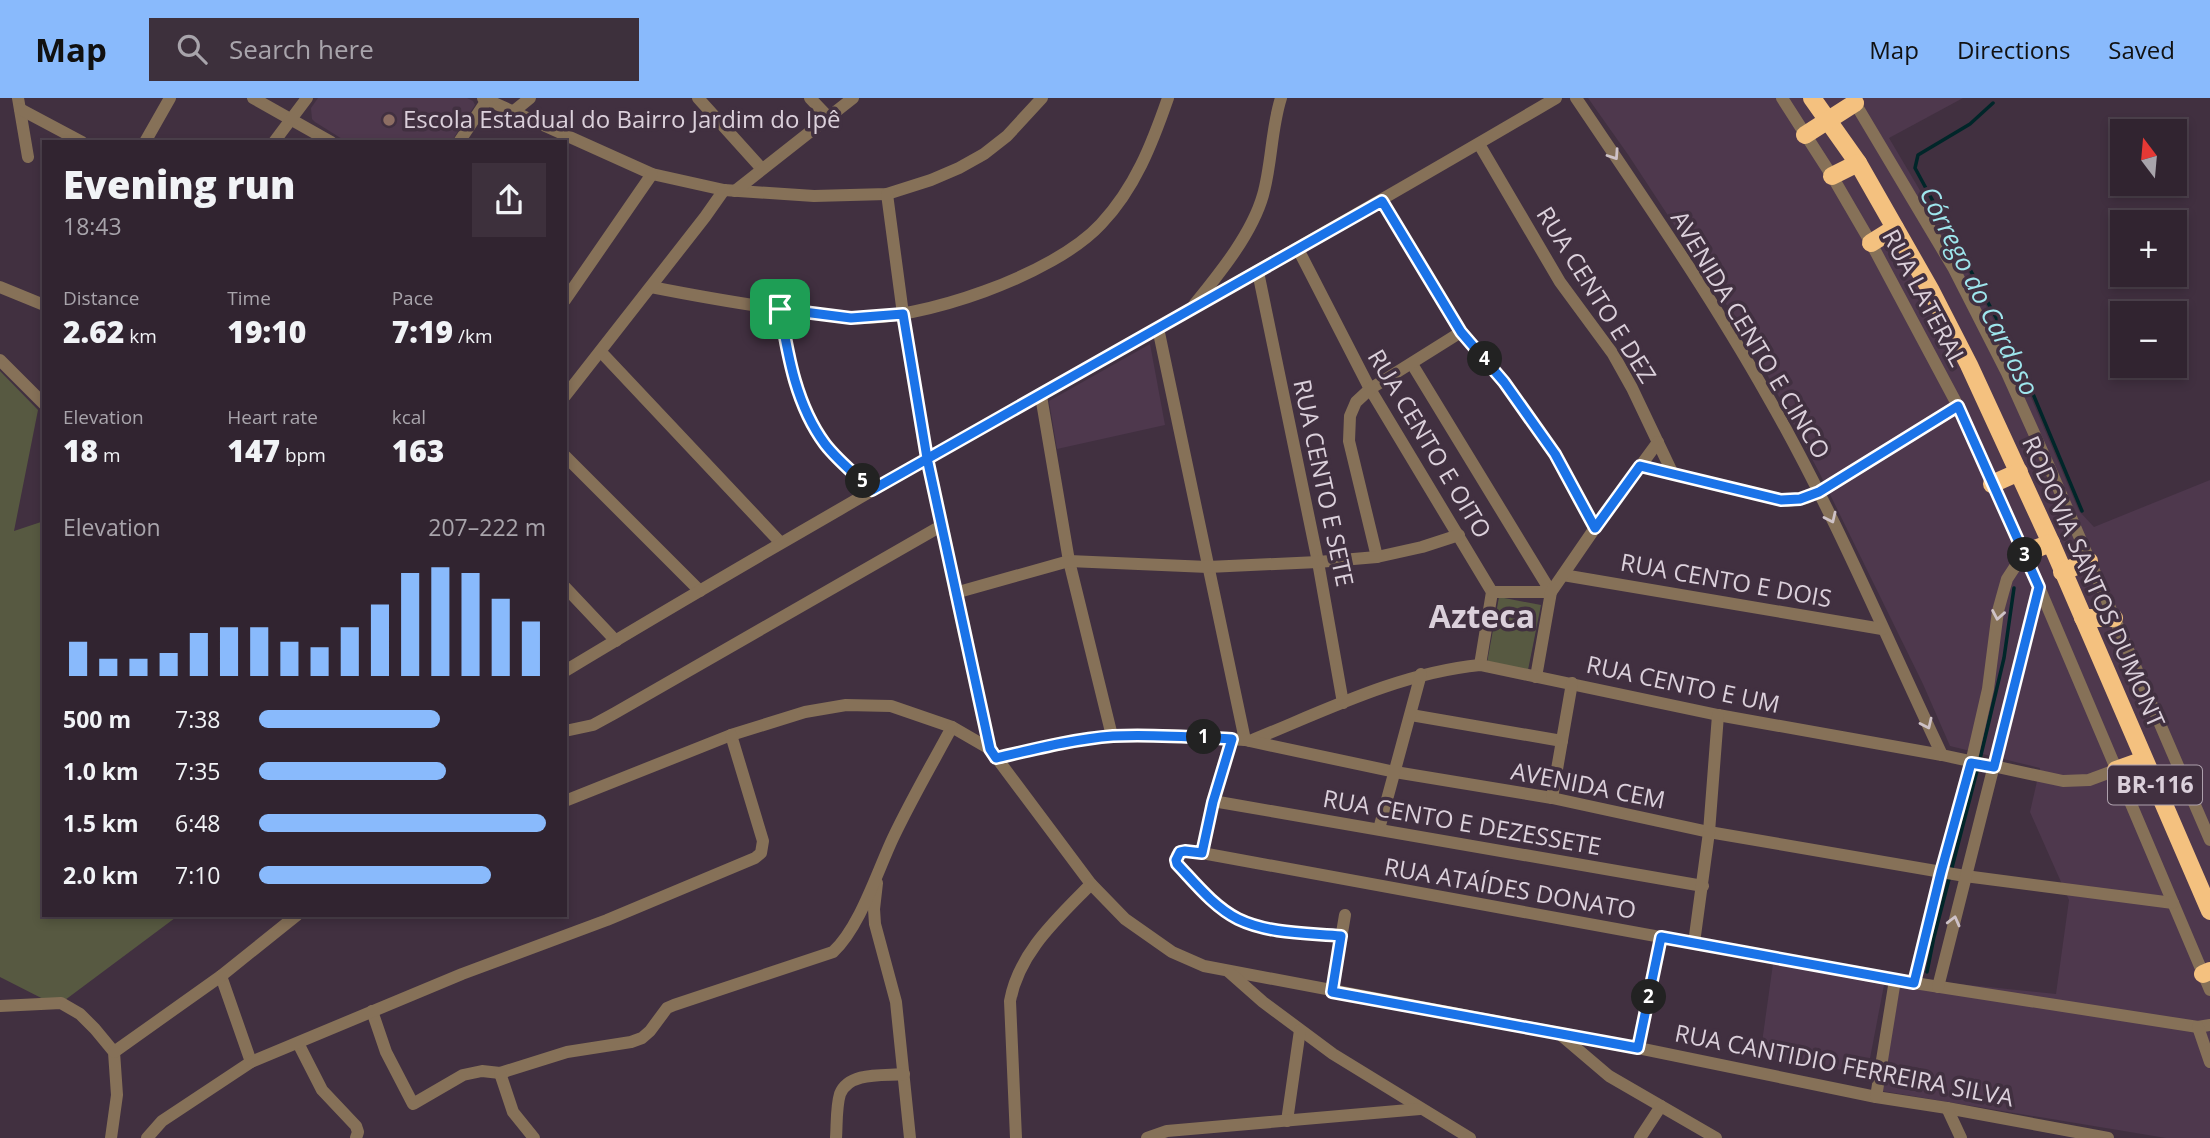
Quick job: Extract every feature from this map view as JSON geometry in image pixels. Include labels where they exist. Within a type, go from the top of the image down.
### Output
[{"type":"highway","name":"RODOVIA SANTOS DUMONT","points":[[1812,98],[1858,163],[1931,291],[1969,365],[2051,543],[2210,911]]},
{"type":"highway","points":[[1805,135],[1854,101]]},
{"type":"highway","points":[[1832,176],[1858,163]]},
{"type":"highway","points":[[1871,243],[1895,228]]},
{"type":"highway","points":[[1992,484],[2019,472]]},
{"type":"highway","points":[[2024,553],[2051,543]]},
{"type":"highway","points":[[2062,572],[2089,561]]},
{"type":"highway","points":[[2083,618],[2114,618]]},
{"type":"highway","points":[[2116,770],[2144,760]]},
{"type":"street","points":[[146,140],[170,98]]},
{"type":"street","points":[[253,98],[327,140]]},
{"type":"street","points":[[275,140],[307,98]]},
{"type":"street","points":[[514,111],[530,98]]},
{"type":"street","points":[[698,98],[762,169]]},
{"type":"street","points":[[810,98],[829,118]]},
{"type":"street","points":[[567,394],[729,191],[762,169],[853,98]]},
{"type":"street","points":[[460,140],[485,99],[652,174],[729,191],[814,196],[887,194],[931,180],[984,153],[1007,136],[1042,98]]},
{"type":"street","points":[[651,287],[735,304],[851,318],[903,314],[995,286],[1035,269],[1072,248],[1101,225],[1140,170],[1168,98]]},
{"type":"street","points":[[1189,311],[1229,261],[1263,196],[1274,121],[1282,98]]},
{"type":"street","points":[[567,670],[780,542],[1258,272],[1556,98]]},
{"type":"street","name":"AVENIDA CENTO E CINCO","points":[[1576,98],[1728,328],[1769,398],[1819,492],[1942,755]]},
{"type":"street","name":"RUA LATERAL","points":[[1782,98],[1871,243],[1958,406],[2208,978]]},
{"type":"street","points":[[1854,101],[1954,269],[1991,341],[2052,471],[2210,840]]},
{"type":"street","points":[[19,104],[79,140]]},
{"type":"street","points":[[19,104],[28,157]]},
{"type":"street","name":"RUA CENTO E DEZ","points":[[1479,144],[1560,282],[1613,354],[1672,472]]},
{"type":"street","points":[[570,282],[652,174]]},
{"type":"street","points":[[887,194],[903,314],[927,458],[993,754]]},
{"type":"street","points":[[1382,201],[1461,332],[1504,382],[1548,443],[1595,528]]},
{"type":"street","name":"RUA CENTO E OITO","points":[[1298,249],[1370,389],[1492,592]]},
{"type":"street","name":"RUA CENTO E SETE","points":[[1258,272],[1318,562],[1343,703]]},
{"type":"street","points":[[0,287],[42,304]]},
{"type":"street","points":[[780,309],[788,355],[806,412],[827,446],[872,490]]},
{"type":"street","points":[[1158,328],[1242,740],[1213,802],[1202,853]]},
{"type":"street","points":[[1377,557],[1349,441],[1350,416],[1356,402],[1370,389],[1461,332]]},
{"type":"street","points":[[601,352],[780,542]]},
{"type":"street","points":[[0,360],[42,402]]},
{"type":"street","points":[[1412,364],[1551,592]]},
{"type":"street","points":[[1041,396],[1069,561],[1112,736]]},
{"type":"street","points":[[1640,466],[1787,500],[1807,498],[1958,406]]},
{"type":"street","points":[[1536,677],[1551,592],[1658,442]]},
{"type":"street","points":[[567,458],[700,591]]},
{"type":"street","points":[[567,730],[593,725],[941,526]]},
{"type":"street","points":[[955,593],[1069,561],[1208,567],[1318,562],[1377,557],[1459,535]]},
{"type":"street","points":[[1914,983],[1988,689],[2003,593],[2007,579],[2024,553]]},
{"type":"street","name":"RUA CENTO E DOIS","points":[[1563,575],[1882,629]]},
{"type":"street","points":[[1938,987],[2039,587]]},
{"type":"street","points":[[567,589],[616,641]]},
{"type":"street","points":[[1480,665],[1492,592],[1551,592]]},
{"type":"street","name":"RUA CENTO E UM","points":[[1242,740],[1421,674],[1480,665],[1718,715],[1942,755],[2063,781],[2089,780],[2116,770]]},
{"type":"street","points":[[1380,830],[1421,674]]},
{"type":"street","points":[[1552,798],[1572,683]]},
{"type":"street","name":"RUA CANTIDIO FERREIRA SILVA","points":[[567,800],[731,735],[804,712],[846,705],[891,706],[952,727],[993,754],[1091,884],[1125,919],[1172,952],[1205,966],[1638,1048],[1876,1097],[2108,1138]]},
{"type":"street","points":[[1411,715],[1562,741]]},
{"type":"street","points":[[1694,943],[1709,832],[1718,715]]},
{"type":"street","points":[[372,1011],[386,1052],[413,1104],[463,1075],[482,1071],[500,1073],[567,1052],[631,1042],[650,1031],[667,1008],[833,952],[842,944],[894,836],[952,727]]},
{"type":"street","points":[[147,1138],[162,1121],[251,1062],[462,974],[607,920],[755,858],[761,853],[763,841],[731,735]]},
{"type":"street","name":"AVENIDA CEM","points":[[993,754],[1112,736],[1242,740],[1395,772],[1552,798],[1709,832],[1965,876],[2173,903]]},
{"type":"street","name":"RUA CENTO E DEZESSETE","points":[[1213,802],[1703,887]]},
{"type":"street","name":"RUA ATAÍDES DONATO","points":[[1341,936],[1263,928],[1237,918],[1216,904],[1194,882],[1177,864],[1177,855],[1185,851],[1202,853],[1895,980],[2204,1026]]},
{"type":"street","points":[[879,870],[874,909],[875,924],[896,1002],[910,1138]]},
{"type":"street","points":[[1016,1138],[1010,1001],[1013,985],[1043,934],[1091,884]]},
{"type":"street","points":[[1332,992],[1345,915]]},
{"type":"street","points":[[114,1052],[221,976],[295,917]]},
{"type":"street","points":[[1638,1048],[1661,937]]},
{"type":"street","points":[[1229,972],[1333,1054],[1471,1138]]},
{"type":"street","points":[[221,976],[251,1062]]},
{"type":"street","points":[[1876,1097],[1895,980]]},
{"type":"street","points":[[0,1006],[61,1003],[79,1014],[114,1052],[117,1095],[111,1138]]},
{"type":"street","points":[[2204,1026],[2210,1062]]},
{"type":"street","points":[[1287,1121],[1300,1030]]},
{"type":"street","points":[[1560,1034],[1609,1076],[1716,1138]]},
{"type":"street","points":[[298,1043],[322,1090],[356,1126],[356,1138]]},
{"type":"street","points":[[500,1073],[513,1112],[534,1138]]},
{"type":"street","points":[[836,1138],[840,1096],[844,1087],[860,1077],[904,1074]]},
{"type":"street","points":[[1640,1138],[1661,1106]]},
{"type":"street","points":[[1947,1108],[1961,1138]]},
{"type":"street","points":[[1147,1138],[1287,1121],[1420,1109]]},
{"type":"shaded area","name":"Escola Estadual do Bairro Jardim do Ipê","points":[[318,98],[467,98],[475,105],[452,140],[344,140],[315,122],[311,108]]},
{"type":"shaded area","points":[[1588,98],[1963,98],[1889,138],[1964,265],[2014,357],[2079,511],[2094,527],[2210,480],[2210,1138],[2166,1138],[1882,1091],[1901,978],[2056,994],[2069,900],[2030,812],[2040,768],[1950,746],[1923,684],[1819,472],[1745,333]]},
{"type":"shaded area","points":[[1150,344],[1165,425],[1057,449],[1049,401]]},
{"type":"shaded area","points":[[1773,964],[1884,985],[1867,1074],[1760,1057]]},
{"type":"green space","points":[[0,371],[38,410],[14,531],[42,522],[42,917],[176,917],[57,1006],[0,977]]},
{"type":"green space","points":[[1499,597],[1541,605],[1528,670],[1487,663]]},
{"type":"waterway","name":"Córrego do Cardoso","points":[[1993,103],[1970,124],[1918,155],[1915,168],[2018,358],[2082,511]]},
{"type":"waterway","name":"Córrego do Cardoso","points":[[1980,759],[2004,658],[2014,588]]},
{"type":"waterway","name":"Córrego do Cardoso","points":[[1927,972],[1978,767]]},
{"type":"place","name":"Escola Estadual do Bairro Jardim do Ipê","points":[[389,120]]},
{"type":"district","name":"Azteca","points":[[1482,617]]},
{"type":"route","points":[[780,309],[796,384],[814,429],[827,446],[872,490],[927,458],[1041,396],[1382,201],[1461,332],[1504,382],[1555,454],[1595,528],[1640,466],[1781,500],[1807,498],[1958,406],[2039,587],[1994,767],[1971,763],[1914,983],[1661,937],[1638,1048],[1332,992],[1341,936],[1263,928],[1237,918],[1216,904],[1177,864],[1177,855],[1180,852],[1202,853],[1213,802],[1232,739],[1112,736],[1067,742],[996,758],[990,749],[955,593],[927,458],[903,314],[851,318],[780,309]]}]
